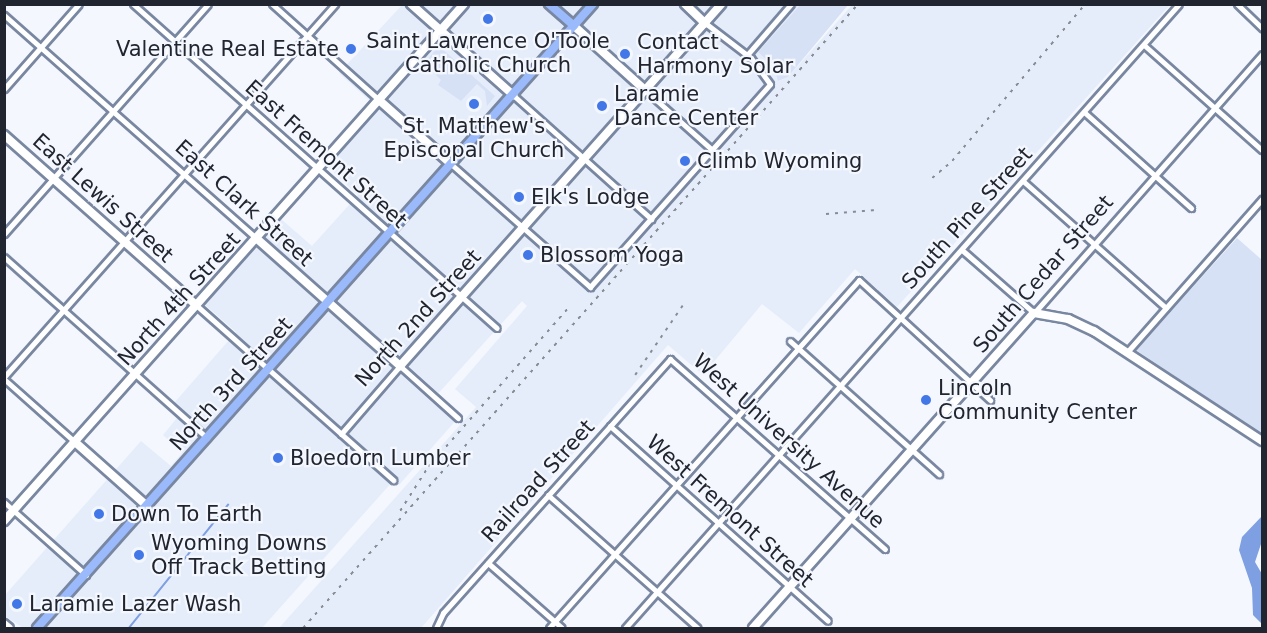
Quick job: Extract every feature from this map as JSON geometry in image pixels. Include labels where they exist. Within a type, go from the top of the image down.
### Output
[{"type":"main road","points":[[549,4],[574,27]]},
{"type":"main road","name":"North 3rd Street","points":[[37,628],[593,4]]},
{"type":"street","points":[[4,89],[80,4]]},
{"type":"street","name":"East Fremont Street","points":[[134,4],[497,328]]},
{"type":"street","points":[[4,234],[208,4]]},
{"type":"street","points":[[272,4],[590,287],[770,84],[747,55],[685,4]]},
{"type":"street","points":[[147,506],[4,378],[335,4]]},
{"type":"street","points":[[411,4],[651,219]]},
{"type":"street","name":"North 4th Street","points":[[4,521],[464,4]]},
{"type":"street","name":"North 2nd Street","points":[[341,434],[721,4]]},
{"type":"street","points":[[747,55],[791,4]]},
{"type":"street","name":"South Pine Street","points":[[624,628],[841,387],[1179,4]]},
{"type":"street","points":[[1237,4],[1263,28]]},
{"type":"street","name":"East Clark Street","points":[[4,15],[458,418]]},
{"type":"street","points":[[574,27],[712,150]]},
{"type":"street","points":[[1144,45],[1263,150]]},
{"type":"street","name":"South Cedar Street","points":[[753,628],[1263,54]]},
{"type":"street","points":[[1084,112],[1191,208]]},
{"type":"street","name":"East Lewis Street","points":[[4,135],[393,480]]},
{"type":"street","points":[[1023,181],[1166,308]]},
{"type":"street","points":[[1128,351],[1263,199]]},
{"type":"street","points":[[962,250],[1035,313],[1080,323],[1128,351],[1263,441]]},
{"type":"street","points":[[4,257],[207,438]]},
{"type":"street","points":[[549,628],[859,280],[990,400]]},
{"type":"street","points":[[790,341],[939,474]]},
{"type":"street","name":"West University Avenue","points":[[670,359],[885,549]]},
{"type":"street","name":"Railroad Street","points":[[436,628],[443,613],[670,359]]},
{"type":"street","name":"West Fremont Street","points":[[610,426],[828,621]]},
{"type":"street","points":[[548,495],[698,628]]},
{"type":"street","points":[[4,502],[86,575]]},
{"type":"street","points":[[488,562],[562,628]]},
{"type":"street","points":[[4,624],[9,628]]},
{"type":"shaded area","points":[[402,5],[800,5],[758,52],[774,67],[779,81],[788,77],[852,5],[1170,5],[897,307],[855,269],[799,333],[762,304],[703,375],[668,345],[421,628],[279,628],[476,407],[455,389],[527,306],[522,301],[435,397],[458,418],[399,485],[393,481],[262,628],[23,628],[5,616],[5,595],[141,441],[171,466],[182,453],[163,435],[177,418],[168,410],[236,332],[196,297],[257,228],[266,235],[281,219],[312,246],[358,195],[327,167],[379,109],[339,73]]},
{"type":"shaded area","points":[[800,5],[848,5],[788,77],[778,81],[774,67],[758,52]]},
{"type":"shaded area","points":[[439,46],[495,96],[487,106],[485,91],[477,84],[461,101],[438,85],[441,80],[436,75],[438,72],[426,61]]},
{"type":"shaded area","points":[[1237,238],[1262,260],[1262,435],[1136,350]]},
{"type":"water","points":[[1262,516],[1262,541],[1255,562],[1262,574],[1262,624],[1253,615],[1252,588],[1239,550],[1242,537]]},
{"type":"waterway","points":[[129,628],[228,505]]},
{"type":"railway","points":[[303,628],[858,4]]},
{"type":"railway","points":[[932,178],[952,161],[1085,4]]},
{"type":"railway","points":[[826,214],[876,210]]},
{"type":"railway","points":[[635,375],[683,305]]},
{"type":"railway","points":[[400,511],[428,467],[570,306]]},
{"type":"place","name":"Saint Lawrence O'Toole Catholic Church","points":[[488,19]]},
{"type":"place","name":"Valentine Real Estate","points":[[351,49]]},
{"type":"place","name":"Contact Harmony Solar","points":[[625,54]]},
{"type":"place","name":"St. Matthew's Episcopal Church","points":[[474,104]]},
{"type":"place","name":"Laramie Dance Center","points":[[602,106]]},
{"type":"place","name":"Climb Wyoming","points":[[685,161]]},
{"type":"place","name":"Elk's Lodge","points":[[519,197]]},
{"type":"place","name":"Blossom Yoga","points":[[528,255]]},
{"type":"place","name":"Lincoln Community Center","points":[[926,400]]},
{"type":"place","name":"Bloedorn Lumber","points":[[278,458]]},
{"type":"place","name":"Down To Earth","points":[[99,514]]},
{"type":"place","name":"Wyoming Downs Off Track Betting","points":[[139,555]]},
{"type":"place","name":"Laramie Lazer Wash","points":[[17,604]]}]
